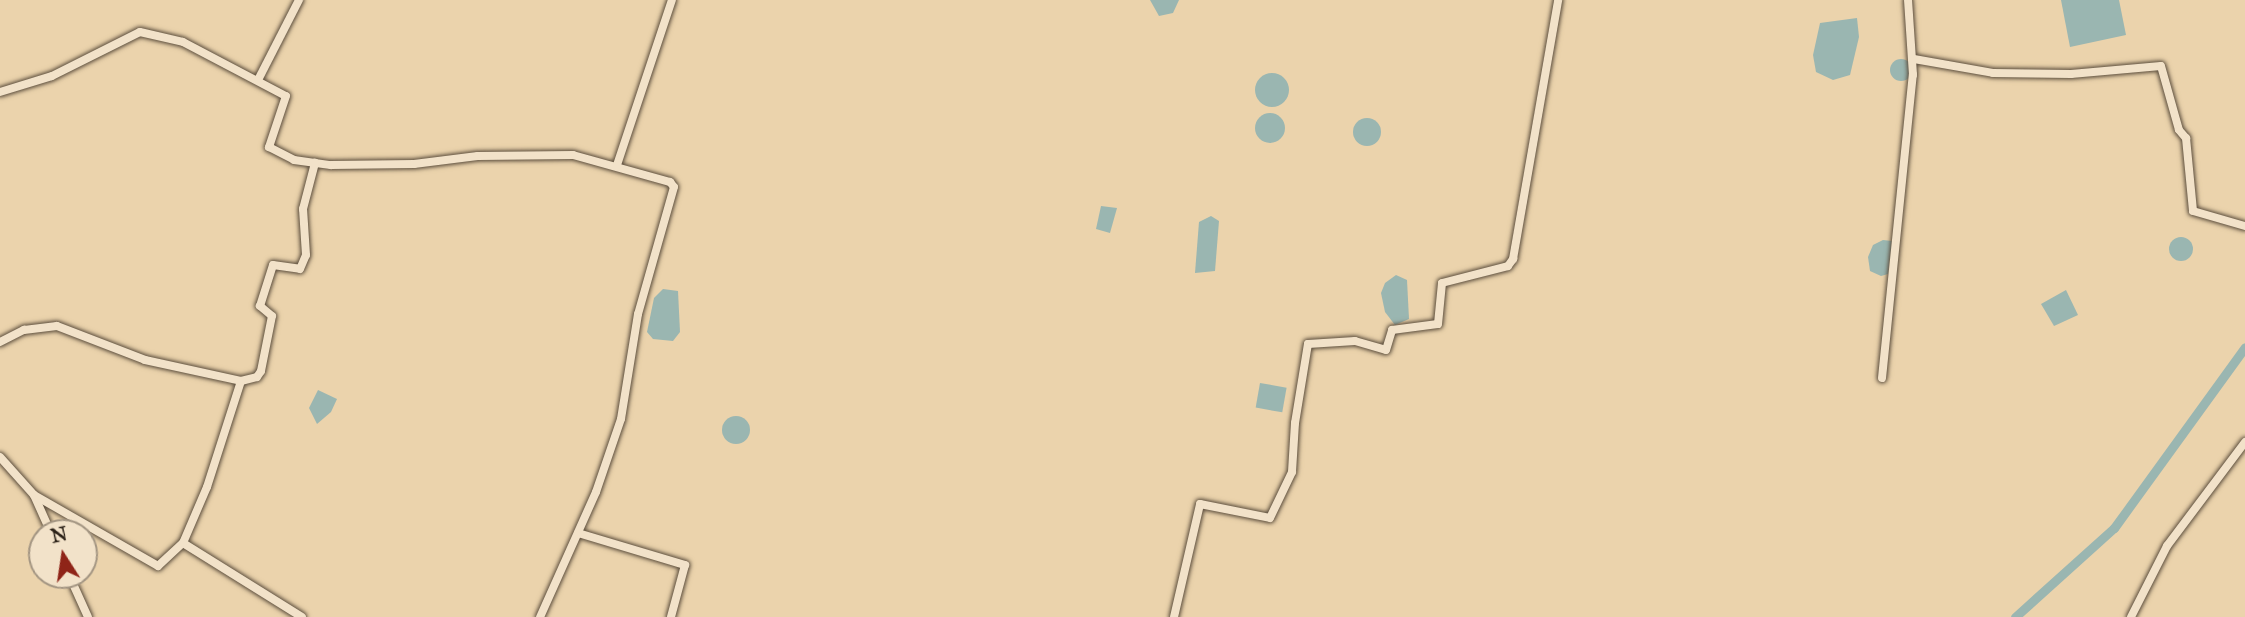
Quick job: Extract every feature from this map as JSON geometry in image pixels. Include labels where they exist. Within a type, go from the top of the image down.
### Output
[{"type":"street","points":[[258,80],[299,0]]},
{"type":"street","points":[[617,165],[672,0]]},
{"type":"street","points":[[1174,617],[1200,504],[1270,519],[1292,472],[1295,423],[1308,344],[1355,341],[1385,350],[1392,330],[1438,324],[1441,283],[1508,266],[1513,259],[1558,0]]},
{"type":"street","points":[[1882,378],[1914,59],[1908,0]]},
{"type":"street","points":[[0,92],[52,76],[140,32],[183,42],[286,96],[270,147],[294,160],[315,163],[414,164],[478,156],[573,155],[661,177],[674,187],[638,314],[621,419],[578,533],[540,617]]},
{"type":"street","points":[[1914,59],[1993,74],[2071,74],[2161,66],[2179,130],[2186,138],[2193,211],[2245,226]]},
{"type":"street","points":[[0,342],[24,330],[57,326],[145,360],[241,382],[257,377],[261,370],[272,316],[260,306],[272,265],[300,269],[306,255],[303,209],[315,163]]},
{"type":"street","points":[[34,495],[159,566],[183,543],[207,487],[241,382]]},
{"type":"street","points":[[2131,617],[2167,546],[2245,442]]},
{"type":"street","points":[[1,456],[34,495],[45,519]]},
{"type":"street","points":[[578,533],[685,565],[671,617]]},
{"type":"street","points":[[183,543],[302,617]]},
{"type":"street","points":[[75,589],[88,617]]},
{"type":"water","points":[[1150,0],[1179,0],[1173,13],[1159,16]]},
{"type":"water","points":[[2061,0],[2119,0],[2126,35],[2070,47]]},
{"type":"water","points":[[1857,18],[1859,37],[1850,75],[1833,80],[1816,72],[1813,55],[1820,23]]},
{"type":"water","points":[[1901,59],[1909,62],[1912,70],[1909,78],[1901,81],[1893,78],[1890,70],[1893,62]]},
{"type":"water","points":[[1272,73],[1284,78],[1289,90],[1284,102],[1272,107],[1260,102],[1255,90],[1260,78]]},
{"type":"water","points":[[1270,113],[1281,117],[1285,128],[1281,139],[1270,143],[1259,139],[1255,128],[1259,117]]},
{"type":"water","points":[[1367,118],[1377,122],[1381,132],[1377,142],[1367,146],[1357,142],[1353,132],[1357,122]]},
{"type":"water","points":[[1101,206],[1117,208],[1110,233],[1096,229]]},
{"type":"water","points":[[1211,216],[1219,221],[1215,271],[1195,273],[1199,222]]},
{"type":"water","points":[[2181,237],[2192,244],[2193,249],[2186,260],[2181,261],[2170,254],[2169,249],[2176,238]]},
{"type":"water","points":[[1883,240],[1892,241],[1888,274],[1881,276],[1870,271],[1868,257],[1873,245]]},
{"type":"water","points":[[1396,275],[1407,280],[1409,319],[1395,325],[1385,312],[1381,293],[1385,283]]},
{"type":"water","points":[[663,289],[678,291],[680,332],[673,341],[653,339],[647,332],[654,298]]},
{"type":"water","points":[[2066,290],[2078,315],[2054,326],[2041,304]]},
{"type":"water","points":[[1260,383],[1287,388],[1282,412],[1256,408]]},
{"type":"water","points":[[318,390],[337,399],[331,412],[317,424],[309,408]]},
{"type":"water","points":[[736,416],[746,420],[750,430],[746,440],[736,444],[726,440],[722,430],[726,420]]},
{"type":"waterway","points":[[2015,617],[2114,528],[2245,347]]}]
